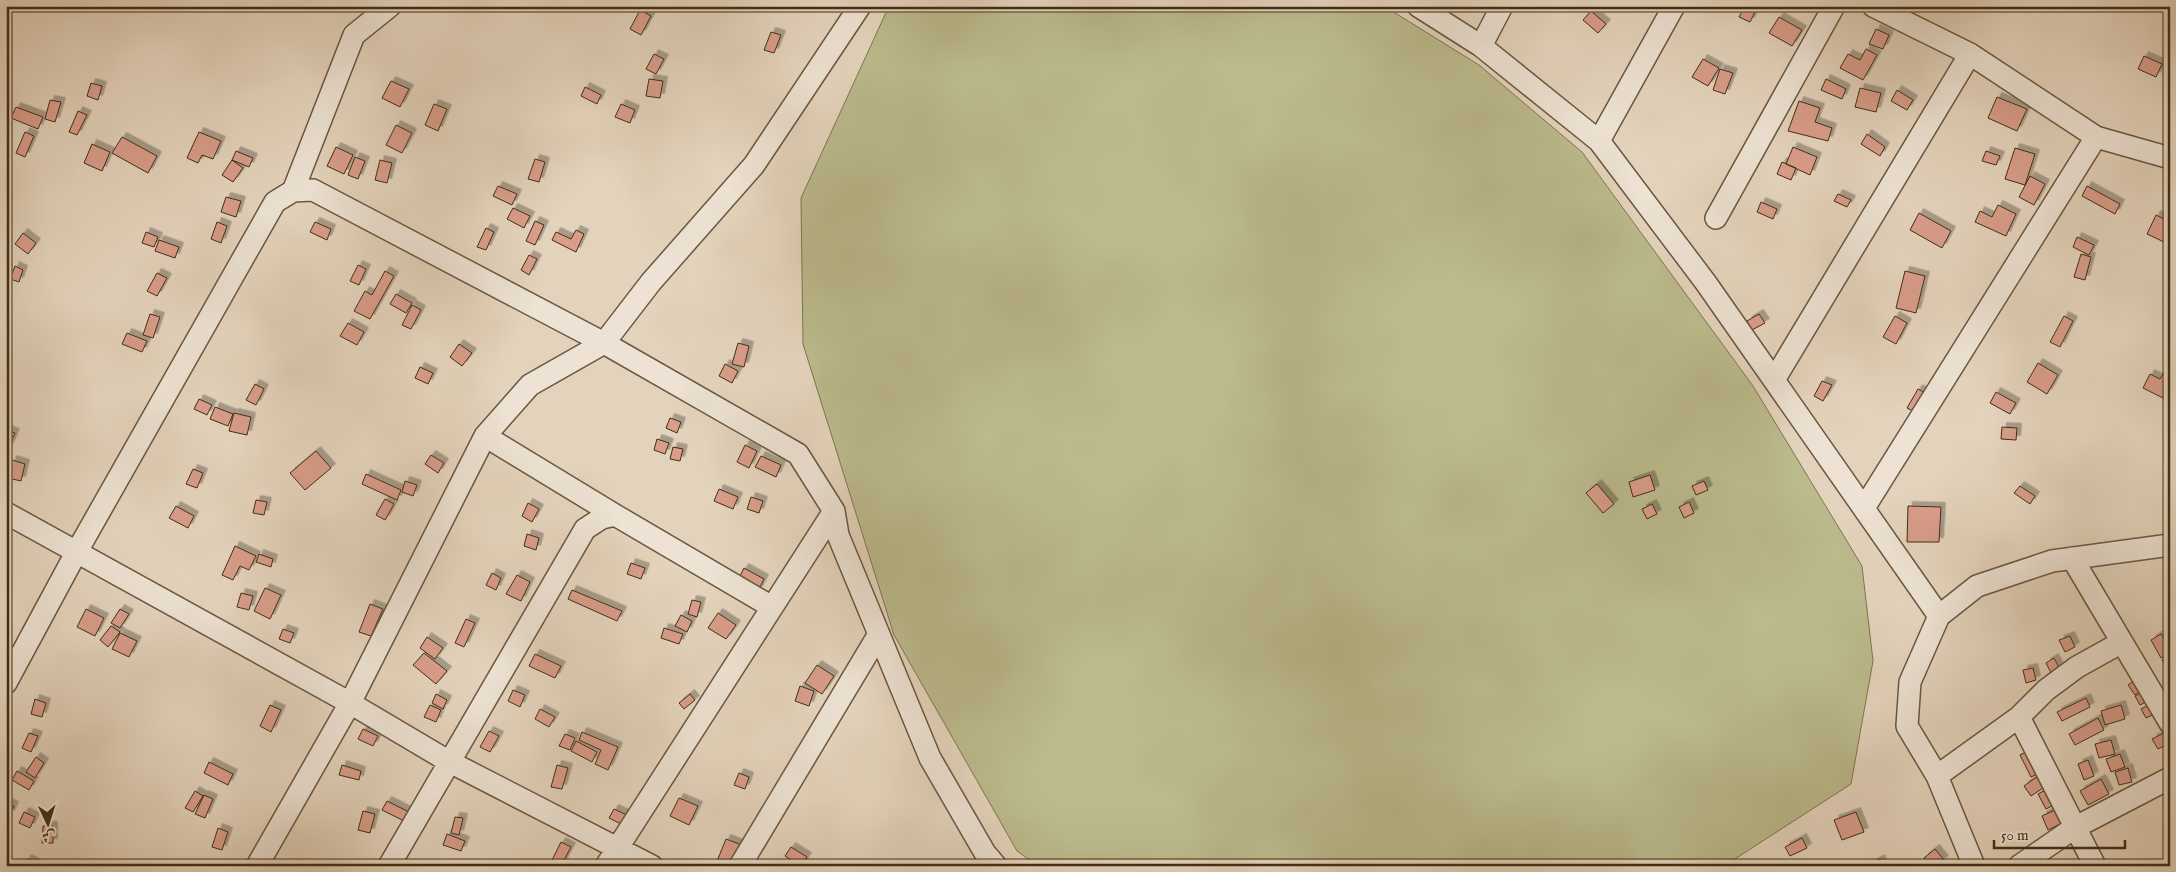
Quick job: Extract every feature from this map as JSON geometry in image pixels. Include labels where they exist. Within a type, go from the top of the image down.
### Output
[{"type":"street","points":[[293,191],[354,35],[390,6]]},
{"type":"street","points":[[257,866],[350,703],[485,436],[530,385],[604,343],[651,282],[754,165],[860,6]]},
{"type":"street","points":[[1418,6],[1481,46],[1599,141],[1706,283],[1939,616]]},
{"type":"street","points":[[1481,46],[1502,6]]},
{"type":"street","points":[[1599,141],[1674,6]]},
{"type":"street","points":[[1716,218],[1834,6]]},
{"type":"street","points":[[1873,6],[1887,15],[1970,54],[2096,137],[2170,158]]},
{"type":"street","points":[[1774,380],[1970,54]]},
{"type":"street","points":[[1864,508],[2096,137]]},
{"type":"street","points":[[6,683],[76,552],[275,202],[293,191],[313,190],[604,343],[798,454],[834,511],[838,534],[930,758],[985,854],[996,866]]},
{"type":"street","points":[[485,436],[772,607]]},
{"type":"street","points":[[606,866],[616,847],[834,511]]},
{"type":"street","points":[[6,513],[350,703],[448,762],[652,866]]},
{"type":"street","points":[[389,866],[585,529],[602,518],[615,515]]},
{"type":"street","points":[[1974,866],[1937,776],[1907,726],[1910,682],[1939,616],[1977,586],[2052,561],[2170,545]]},
{"type":"street","points":[[2072,558],[2170,723]]},
{"type":"street","points":[[740,866],[879,634]]},
{"type":"street","points":[[1937,776],[2019,717],[2046,690],[2076,667],[2122,642]]},
{"type":"street","points":[[2019,717],[2095,866]]},
{"type":"street","points":[[2019,866],[2074,828],[2170,778]]},
{"type":"shaded area","points":[[889,6],[1384,6],[1479,65],[1582,152],[1753,386],[1862,566],[1873,661],[1851,784],[1724,866],[1038,866],[1017,851],[894,635],[803,344],[801,198]]},
{"type":"building","points":[[1745,6],[1758,6],[1750,22],[1739,17]]},
{"type":"building","points":[[640,10],[651,16],[641,35],[630,29]]},
{"type":"building","points":[[1591,11],[1606,24],[1598,33],[1583,20]]},
{"type":"building","points":[[1779,17],[1802,30],[1792,46],[1769,33]]},
{"type":"building","points":[[1876,29],[1889,35],[1883,49],[1869,44]]},
{"type":"building","points":[[771,32],[781,35],[774,53],[764,50]]},
{"type":"building","points":[[1866,49],[1877,55],[1863,80],[1840,68],[1848,54],[1860,60]]},
{"type":"building","points":[[654,54],[664,59],[656,74],[646,69]]},
{"type":"building","points":[[2144,56],[2162,64],[2156,77],[2138,69]]},
{"type":"building","points":[[1703,59],[1719,68],[1708,86],[1692,77]]},
{"type":"building","points":[[1720,69],[1733,73],[1725,94],[1713,90]]},
{"type":"building","points":[[649,79],[663,81],[660,98],[646,96]]},
{"type":"building","points":[[1826,79],[1846,89],[1842,99],[1821,90]]},
{"type":"building","points":[[391,81],[409,89],[400,107],[382,98]]},
{"type":"building","points":[[91,83],[102,86],[98,100],[87,96]]},
{"type":"building","points":[[585,87],[601,95],[597,104],[581,96]]},
{"type":"building","points":[[1860,88],[1881,93],[1876,112],[1855,107]]},
{"type":"building","points":[[1897,90],[1913,100],[1907,110],[1891,101]]},
{"type":"building","points":[[1997,97],[2027,109],[2017,131],[1988,118]]},
{"type":"building","points":[[50,100],[61,102],[55,122],[45,119]]},
{"type":"building","points":[[1799,101],[1820,108],[1815,122],[1832,128],[1828,141],[1788,131]]},
{"type":"building","points":[[434,104],[447,109],[438,131],[425,125]]},
{"type":"building","points":[[621,104],[635,110],[630,123],[615,117]]},
{"type":"building","points":[[16,107],[43,117],[38,129],[11,118]]},
{"type":"building","points":[[78,111],[87,115],[77,135],[69,132]]},
{"type":"building","points":[[396,125],[412,133],[402,153],[386,145]]},
{"type":"building","points":[[25,132],[34,136],[25,157],[16,153]]},
{"type":"building","points":[[199,132],[221,141],[213,159],[202,155],[198,163],[187,158]]},
{"type":"building","points":[[1867,134],[1885,147],[1880,156],[1861,144]]},
{"type":"building","points":[[122,137],[157,156],[148,173],[112,153]]},
{"type":"building","points":[[92,144],[110,152],[102,171],[84,163]]},
{"type":"building","points":[[336,147],[353,155],[344,174],[327,166]]},
{"type":"building","points":[[1793,147],[1817,157],[1810,175],[1786,164]]},
{"type":"building","points":[[2015,148],[2035,154],[2025,185],[2005,179]]},
{"type":"building","points":[[236,151],[253,158],[249,167],[232,160]]},
{"type":"building","points":[[1986,151],[2000,156],[1996,165],[1982,161]]},
{"type":"building","points":[[355,157],[365,161],[358,179],[348,175]]},
{"type":"building","points":[[535,159],[545,162],[539,182],[528,179]]},
{"type":"building","points":[[232,160],[243,168],[233,182],[222,175]]},
{"type":"building","points":[[380,160],[392,163],[387,183],[375,180]]},
{"type":"building","points":[[1782,162],[1796,168],[1791,180],[1777,174]]},
{"type":"building","points":[[2030,176],[2045,184],[2034,205],[2019,197]]},
{"type":"building","points":[[498,186],[517,194],[512,205],[493,196]]},
{"type":"building","points":[[2087,186],[2120,204],[2115,214],[2082,196]]},
{"type":"building","points":[[1838,194],[1851,200],[1847,207],[1834,201]]},
{"type":"building","points":[[226,197],[241,201],[236,217],[221,212]]},
{"type":"building","points":[[1761,202],[1777,209],[1773,219],[1757,212]]},
{"type":"building","points":[[1998,205],[2016,214],[2006,236],[1975,222],[1980,211],[1992,217]]},
{"type":"building","points":[[513,208],[530,216],[524,228],[507,219]]},
{"type":"building","points":[[1919,213],[1951,231],[1942,248],[1910,230]]},
{"type":"building","points":[[2156,215],[2170,222],[2170,229],[2164,242],[2147,234]]},
{"type":"building","points":[[535,221],[544,225],[535,245],[526,241]]},
{"type":"building","points":[[217,222],[227,226],[221,243],[211,239]]},
{"type":"building","points":[[315,222],[331,229],[327,240],[310,232]]},
{"type":"building","points":[[486,228],[494,232],[486,250],[477,247]]},
{"type":"building","points":[[576,230],[584,234],[576,252],[552,240],[556,232],[571,239]]},
{"type":"building","points":[[146,232],[158,237],[154,247],[142,243]]},
{"type":"building","points":[[23,233],[36,243],[28,254],[15,244]]},
{"type":"building","points":[[2077,237],[2094,245],[2089,255],[2073,247]]},
{"type":"building","points":[[159,240],[179,247],[175,258],[155,251]]},
{"type":"building","points":[[2081,254],[2091,257],[2085,280],[2074,277]]},
{"type":"building","points":[[529,255],[537,259],[529,275],[521,270]]},
{"type":"building","points":[[358,265],[366,269],[359,285],[350,281]]},
{"type":"building","points":[[15,266],[23,270],[19,282],[10,279]]},
{"type":"building","points":[[385,271],[394,276],[370,319],[354,311],[365,291],[372,295]]},
{"type":"building","points":[[1905,271],[1925,276],[1916,313],[1896,308]]},
{"type":"building","points":[[157,273],[167,278],[157,296],[147,291]]},
{"type":"building","points":[[396,294],[412,303],[406,313],[390,304]]},
{"type":"building","points":[[412,305],[421,310],[411,329],[402,325]]},
{"type":"building","points":[[150,314],[160,317],[153,338],[143,335]]},
{"type":"building","points":[[1759,314],[1765,323],[1752,330],[1747,321]]},
{"type":"building","points":[[1895,316],[1907,323],[1896,344],[1883,337]]},
{"type":"building","points":[[2064,316],[2073,321],[2060,347],[2050,342]]},
{"type":"building","points":[[348,323],[364,332],[357,345],[340,336]]},
{"type":"building","points":[[127,333],[147,341],[142,352],[122,344]]},
{"type":"building","points":[[738,343],[749,346],[744,367],[732,364]]},
{"type":"building","points":[[459,344],[472,353],[462,366],[450,357]]},
{"type":"building","points":[[2038,363],[2058,375],[2047,394],[2027,382]]},
{"type":"building","points":[[725,364],[738,371],[732,383],[719,376]]},
{"type":"building","points":[[420,367],[433,373],[428,384],[415,378]]},
{"type":"building","points":[[2165,371],[2170,373],[2170,394],[2167,400],[2143,388],[2150,374],[2160,379]]},
{"type":"building","points":[[1822,381],[1832,385],[1823,401],[1814,396]]},
{"type":"building","points":[[255,384],[264,389],[256,405],[246,400]]},
{"type":"building","points":[[1918,389],[1931,396],[1921,415],[1907,408]]},
{"type":"building","points":[[1996,392],[2016,403],[2010,414],[1990,403]]},
{"type":"building","points":[[199,399],[212,405],[207,415],[194,409]]},
{"type":"building","points":[[215,407],[233,414],[228,426],[210,419]]},
{"type":"building","points":[[234,413],[251,417],[247,435],[229,431]]},
{"type":"building","points":[[670,418],[681,422],[677,433],[666,428]]},
{"type":"building","points":[[2002,427],[2017,428],[2016,440],[2001,439]]},
{"type":"building","points":[[6,430],[15,433],[8,449],[6,448]]},
{"type":"building","points":[[657,439],[669,443],[665,454],[654,450]]},
{"type":"building","points":[[745,445],[757,451],[749,468],[737,462]]},
{"type":"building","points":[[673,447],[683,449],[680,461],[670,459]]},
{"type":"building","points":[[316,451],[331,468],[305,490],[290,473]]},
{"type":"building","points":[[431,455],[444,463],[438,473],[425,464]]},
{"type":"building","points":[[761,456],[781,465],[776,477],[755,467]]},
{"type":"building","points":[[12,460],[25,464],[21,481],[8,478]]},
{"type":"building","points":[[193,469],[203,473],[197,488],[186,484]]},
{"type":"building","points":[[366,474],[401,490],[397,500],[362,484]]},
{"type":"building","points":[[1650,475],[1655,490],[1633,497],[1629,482]]},
{"type":"building","points":[[405,481],[417,485],[413,496],[402,492]]},
{"type":"building","points":[[1704,481],[1708,490],[1696,495],[1692,486]]},
{"type":"building","points":[[1597,484],[1614,504],[1603,513],[1586,493]]},
{"type":"building","points":[[2020,486],[2035,496],[2030,504],[2014,493]]},
{"type":"building","points":[[719,489],[738,497],[733,509],[714,501]]},
{"type":"building","points":[[751,497],[763,501],[759,513],[747,509]]},
{"type":"building","points":[[385,499],[394,504],[385,520],[376,515]]},
{"type":"building","points":[[256,500],[267,502],[264,515],[253,513]]},
{"type":"building","points":[[1689,502],[1694,513],[1684,518],[1679,507]]},
{"type":"building","points":[[528,503],[539,509],[532,522],[522,516]]},
{"type":"building","points":[[1652,504],[1657,514],[1647,519],[1642,509]]},
{"type":"building","points":[[176,506],[194,516],[188,528],[169,518]]},
{"type":"building","points":[[1908,506],[1941,507],[1939,542],[1907,542]]},
{"type":"building","points":[[527,534],[539,538],[536,550],[524,546]]},
{"type":"building","points":[[235,546],[256,556],[249,570],[240,566],[233,580],[222,575]]},
{"type":"building","points":[[259,554],[273,559],[271,567],[256,562]]},
{"type":"building","points":[[631,563],[645,568],[641,579],[627,574]]},
{"type":"building","points":[[744,568],[764,579],[758,591],[738,580]]},
{"type":"building","points":[[492,573],[501,578],[496,590],[486,585]]},
{"type":"building","points":[[517,575],[530,582],[521,601],[506,594]]},
{"type":"building","points":[[265,588],[281,595],[270,619],[254,611]]},
{"type":"building","points":[[572,590],[622,611],[617,621],[568,599]]},
{"type":"building","points":[[241,593],[253,596],[249,610],[237,607]]},
{"type":"building","points":[[692,600],[701,602],[697,617],[688,614]]},
{"type":"building","points":[[370,604],[383,609],[371,636],[359,632]]},
{"type":"building","points":[[86,609],[104,618],[95,636],[77,627]]},
{"type":"building","points":[[120,609],[129,614],[120,628],[111,623]]},
{"type":"building","points":[[718,613],[736,625],[726,639],[708,628]]},
{"type":"building","points":[[681,615],[692,621],[687,632],[675,626]]},
{"type":"building","points":[[466,619],[475,623],[464,647],[455,643]]},
{"type":"building","points":[[111,626],[120,632],[108,647],[100,640]]},
{"type":"building","points":[[664,628],[683,634],[679,644],[661,638]]},
{"type":"building","points":[[283,629],[294,633],[290,643],[279,639]]},
{"type":"building","points":[[120,633],[137,641],[129,657],[112,649]]},
{"type":"building","points":[[2161,634],[2170,648],[2170,653],[2161,658],[2151,640]]},
{"type":"building","points":[[2070,636],[2075,647],[2065,652],[2059,640]]},
{"type":"building","points":[[427,637],[443,648],[435,659],[420,648]]},
{"type":"building","points":[[424,653],[447,671],[436,684],[413,665]]},
{"type":"building","points":[[535,654],[561,666],[555,678],[529,666]]},
{"type":"building","points":[[2170,655],[2170,671],[2169,671],[2162,660]]},
{"type":"building","points":[[2054,658],[2063,675],[2054,679],[2046,663]]},
{"type":"building","points":[[817,665],[834,676],[822,694],[805,683]]},
{"type":"building","points":[[2033,668],[2036,680],[2026,683],[2023,670]]},
{"type":"building","points":[[2137,678],[2144,688],[2135,695],[2128,685]]},
{"type":"building","points":[[800,686],[814,691],[809,706],[795,701]]},
{"type":"building","points":[[513,690],[525,695],[520,707],[508,701]]},
{"type":"building","points":[[2145,691],[2150,700],[2140,705],[2135,696]]},
{"type":"building","points":[[436,694],[447,700],[443,709],[432,703]]},
{"type":"building","points":[[690,694],[695,700],[684,709],[679,703]]},
{"type":"building","points":[[2086,698],[2090,707],[2062,721],[2057,712]]},
{"type":"building","points":[[35,699],[46,703],[42,717],[31,714]]},
{"type":"building","points":[[2152,703],[2157,713],[2146,718],[2141,709]]},
{"type":"building","points":[[270,705],[281,710],[271,732],[260,726]]},
{"type":"building","points":[[430,705],[441,710],[436,722],[424,717]]},
{"type":"building","points":[[2121,705],[2125,719],[2105,725],[2101,711]]},
{"type":"building","points":[[540,709],[555,717],[549,727],[535,719]]},
{"type":"building","points":[[2098,718],[2104,730],[2075,745],[2069,734]]},
{"type":"building","points":[[363,729],[378,736],[373,746],[358,739]]},
{"type":"building","points":[[489,731],[499,736],[490,752],[480,747]]},
{"type":"building","points":[[582,732],[618,747],[608,770],[595,764],[601,750],[579,740]]},
{"type":"building","points":[[2166,732],[2170,743],[2158,749],[2152,739]]},
{"type":"building","points":[[29,733],[38,736],[31,752],[22,748]]},
{"type":"building","points":[[565,734],[575,738],[570,750],[559,746]]},
{"type":"building","points":[[2111,740],[2115,754],[2099,758],[2095,744]]},
{"type":"building","points":[[576,741],[597,752],[592,762],[571,751]]},
{"type":"building","points":[[2030,750],[2041,772],[2031,777],[2020,755]]},
{"type":"building","points":[[2120,754],[2125,767],[2111,772],[2106,759]]},
{"type":"building","points":[[36,757],[44,763],[35,778],[26,772]]},
{"type":"building","points":[[2088,760],[2094,776],[2084,780],[2078,764]]},
{"type":"building","points":[[209,762],[233,774],[228,785],[204,773]]},
{"type":"building","points":[[342,765],[361,771],[359,780],[339,775]]},
{"type":"building","points":[[557,765],[568,768],[562,789],[551,787]]},
{"type":"building","points":[[2128,768],[2132,782],[2119,785],[2115,772]]},
{"type":"building","points":[[17,771],[34,781],[29,790],[12,780]]},
{"type":"building","points":[[739,773],[749,777],[745,789],[734,785]]},
{"type":"building","points":[[2041,774],[2049,784],[2031,796],[2024,786]]},
{"type":"building","points":[[2101,779],[2109,794],[2088,805],[2080,791]]},
{"type":"building","points":[[2051,787],[2059,802],[2046,809],[2038,794]]},
{"type":"building","points":[[195,791],[203,796],[193,812],[185,808]]},
{"type":"building","points":[[204,795],[213,799],[205,818],[195,814]]},
{"type":"building","points":[[679,798],[698,806],[689,825],[670,816]]},
{"type":"building","points":[[387,801],[409,812],[404,821],[382,810]]},
{"type":"building","points":[[6,802],[14,806],[10,815],[6,813]]},
{"type":"building","points":[[2061,807],[2068,820],[2048,830],[2042,816]]},
{"type":"building","points":[[614,809],[627,815],[621,824],[609,818]]},
{"type":"building","points":[[363,811],[375,814],[370,833],[358,830]]},
{"type":"building","points":[[24,812],[35,817],[30,828],[19,823]]},
{"type":"building","points":[[1856,812],[1864,832],[1842,840],[1834,820]]},
{"type":"building","points":[[455,817],[463,818],[459,835],[451,833]]},
{"type":"building","points":[[43,826],[53,826],[53,843],[42,843]]},
{"type":"building","points":[[218,828],[228,832],[222,850],[212,847]]},
{"type":"building","points":[[447,834],[465,841],[461,851],[443,845]]},
{"type":"building","points":[[1802,838],[1807,848],[1790,856],[1785,847]]},
{"type":"building","points":[[726,839],[742,845],[734,866],[715,866]]},
{"type":"building","points":[[561,842],[571,847],[561,866],[559,866],[551,862]]},
{"type":"building","points":[[791,847],[807,857],[801,866],[785,856]]},
{"type":"building","points":[[1935,849],[1944,860],[1936,866],[1930,866],[1924,858]]},
{"type":"building","points":[[27,859],[38,865],[23,866]]},
{"type":"building","points":[[1880,859],[1883,866],[1868,866]]}]
